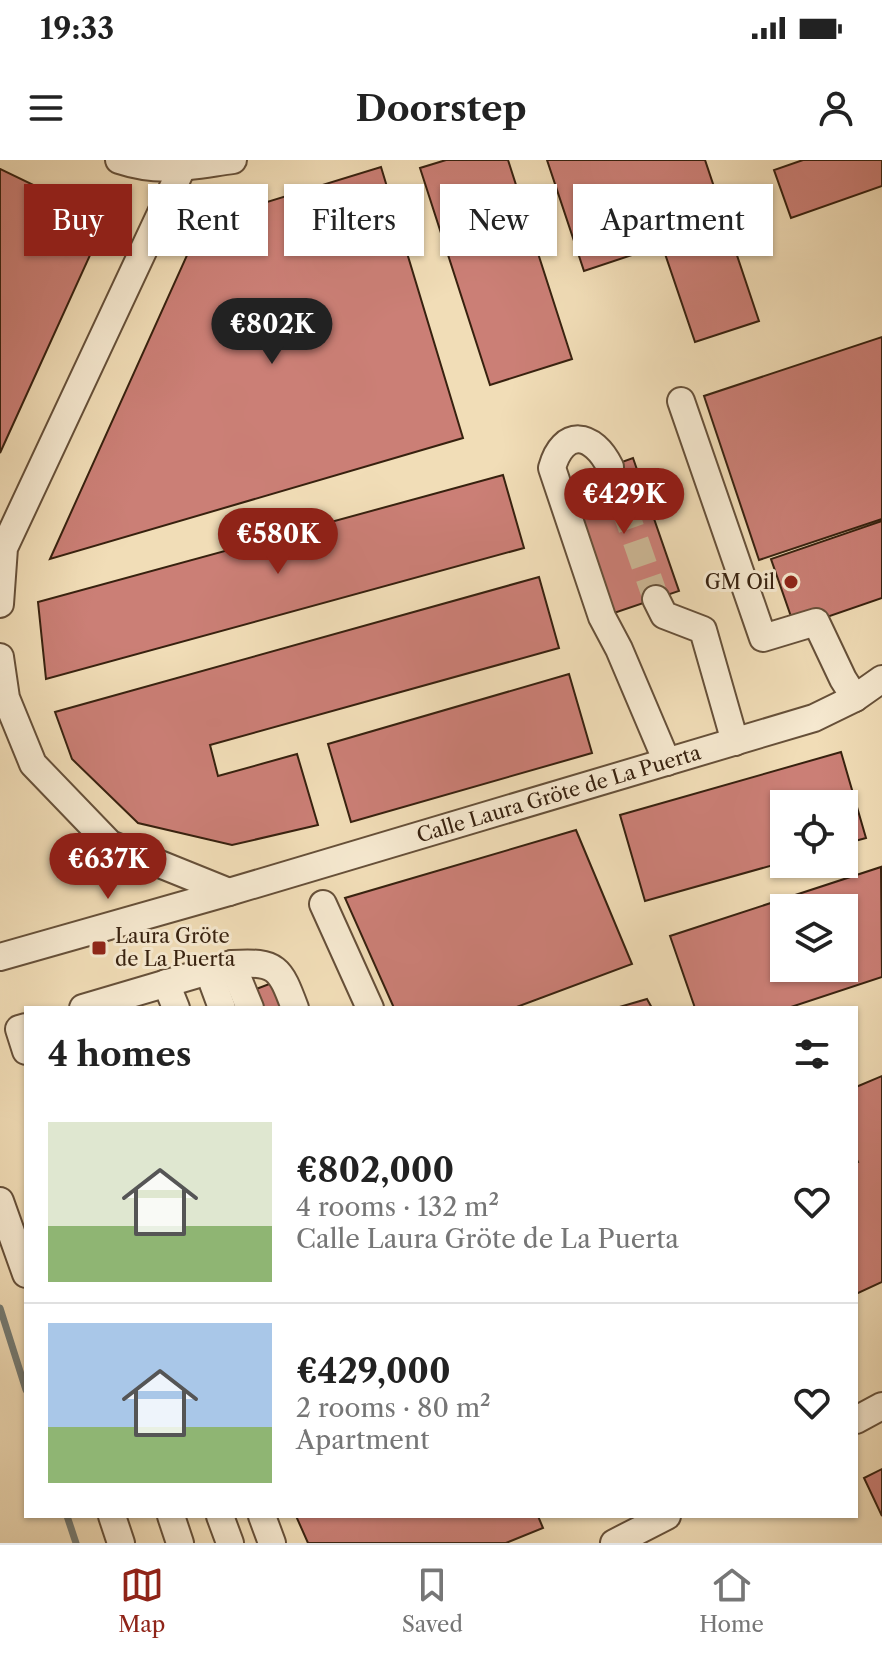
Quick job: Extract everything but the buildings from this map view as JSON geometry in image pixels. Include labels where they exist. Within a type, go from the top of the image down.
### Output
[{"type":"street","points":[[119,160],[143,168],[233,160]]},
{"type":"street","points":[[0,604],[2,548],[187,165]]},
{"type":"street","points":[[681,401],[763,638],[816,622],[855,698]]},
{"type":"street","points":[[610,467],[594,443],[586,438],[571,440],[564,445],[552,468],[602,617],[619,649],[667,762]]},
{"type":"street","points":[[656,599],[664,615],[703,630],[735,742]]},
{"type":"street","points":[[0,657],[6,698],[33,764],[110,844],[229,892]]},
{"type":"street","name":"Calle Laura Gröte de La Puerta","points":[[0,957],[814,718],[855,698],[882,679]]},
{"type":"street","points":[[323,904],[369,1006]]},
{"type":"street","points":[[93,1006],[130,1001],[166,983],[220,967],[258,962],[274,968],[283,977],[294,1006]]},
{"type":"street","points":[[220,967],[222,1006]]},
{"type":"street","points":[[220,967],[249,1006]]},
{"type":"street","points":[[166,983],[175,1006]]},
{"type":"street","points":[[24,1028],[19,1029],[24,1045]]},
{"type":"street","points":[[0,1201],[24,1268]]},
{"type":"street","points":[[858,1419],[882,1406]]},
{"type":"street","points":[[113,1518],[121,1543]]},
{"type":"street","points":[[172,1518],[180,1543]]},
{"type":"street","points":[[221,1518],[230,1543]]},
{"type":"street","points":[[263,1518],[272,1543]]},
{"type":"street","points":[[614,1543],[663,1518]]},
{"type":"waterway","points":[[0,1308],[24,1384]]},
{"type":"waterway","points":[[68,1518],[76,1543]]},
{"type":"tunnel","points":[[610,467],[656,599]]},
{"type":"place","name":"GM Oil","points":[[791,582]]},
{"type":"place","name":"Laura Gröte de La Puerta","points":[[99,948]]}]
